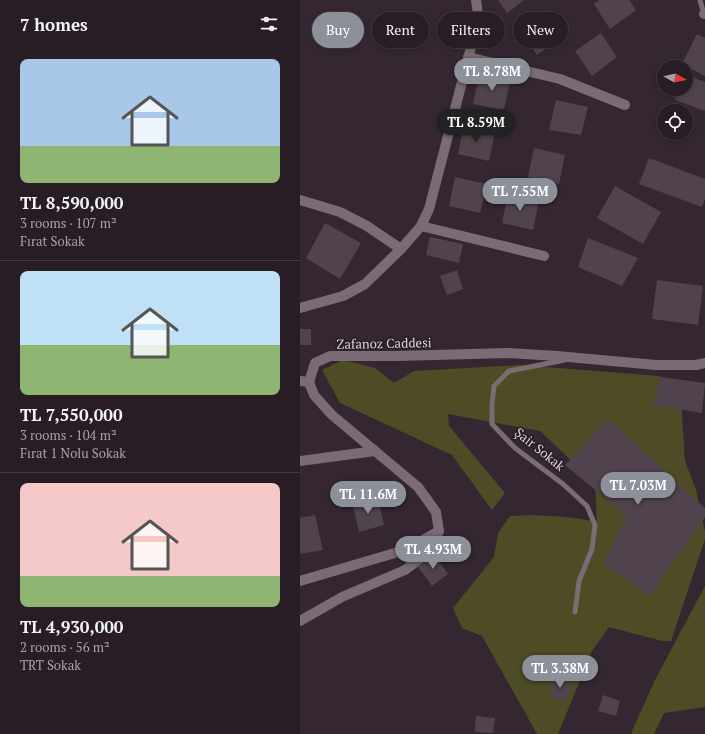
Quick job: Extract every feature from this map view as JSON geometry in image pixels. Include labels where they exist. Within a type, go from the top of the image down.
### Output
[{"type":"street","points":[[300,308],[343,296],[365,284],[401,249],[421,226],[429,209],[476,28],[478,14],[476,0]]},
{"type":"street","points":[[468,57],[560,79],[625,104]]},
{"type":"street","points":[[300,200],[340,212],[367,226],[401,249]]},
{"type":"street","points":[[421,226],[544,256]]},
{"type":"street","name":"Zafanoz Caddesi","points":[[439,531],[436,512],[418,487],[332,415],[304,382],[315,364],[330,356],[508,353],[656,365],[696,365],[705,363]]},
{"type":"street","points":[[300,461],[375,451]]},
{"type":"street","points":[[300,581],[405,550],[439,531]]},
{"type":"street","points":[[300,621],[342,597],[405,570],[429,552],[439,531]]},
{"type":"lane","points":[[700,0],[704,14]]},
{"type":"lane","name":"Şair Sokak","points":[[575,612],[579,581],[592,549],[595,525],[587,506],[563,484],[515,448],[492,424],[492,405],[494,386],[508,370],[578,358]]},
{"type":"shaded area","points":[[343,360],[375,368],[394,383],[414,371],[521,365],[659,376],[681,400],[685,461],[696,490],[705,531],[705,539],[671,641],[662,641],[609,627],[592,651],[558,734],[537,734],[482,636],[462,628],[453,608],[494,557],[498,533],[510,516],[554,516],[597,522],[595,483],[540,431],[448,414],[449,426],[505,493],[492,510],[452,455],[340,403],[322,370]]},
{"type":"shaded area","points":[[705,586],[705,707],[664,713],[654,734],[632,734],[655,680]]},
{"type":"building","points":[[498,0],[524,0],[507,13]]},
{"type":"building","points":[[599,0],[629,0],[636,10],[610,29],[594,4]]},
{"type":"building","points":[[601,33],[617,57],[592,76],[575,51]]},
{"type":"building","points":[[697,34],[705,38],[705,76],[693,70],[693,60],[684,60]]},
{"type":"building","points":[[533,48],[547,48],[537,55]]},
{"type":"building","points":[[479,75],[510,81],[504,110],[473,104]]},
{"type":"building","points":[[693,78],[705,82],[705,111],[693,107],[693,104],[686,104],[675,100],[676,96],[693,96]]},
{"type":"building","points":[[556,100],[588,107],[581,135],[549,130]]},
{"type":"building","points":[[464,125],[495,132],[489,161],[458,154]]},
{"type":"building","points":[[534,148],[565,155],[559,184],[528,177]]},
{"type":"building","points":[[649,158],[705,179],[705,199],[702,207],[639,184]]},
{"type":"building","points":[[455,177],[487,184],[480,213],[449,206]]},
{"type":"building","points":[[615,186],[661,212],[643,244],[597,218]]},
{"type":"building","points":[[508,194],[539,201],[533,230],[502,223]]},
{"type":"building","points":[[325,223],[361,243],[340,279],[306,258]]},
{"type":"building","points":[[430,237],[463,244],[459,263],[426,255]]},
{"type":"building","points":[[588,238],[638,258],[622,286],[578,267]]},
{"type":"building","points":[[457,270],[463,289],[447,295],[440,276]]},
{"type":"building","points":[[657,280],[703,286],[698,325],[652,319]]},
{"type":"building","points":[[300,329],[311,329],[311,345],[300,345]]},
{"type":"building","points":[[660,377],[705,383],[702,413],[653,405]]},
{"type":"building","points":[[608,419],[705,508],[705,517],[650,596],[603,564],[627,516],[565,465]]},
{"type":"building","points":[[378,499],[384,525],[359,532],[353,505]]},
{"type":"building","points":[[315,515],[323,550],[300,554],[300,518]]},
{"type":"building","points":[[434,555],[448,574],[432,586],[418,567]]},
{"type":"building","points":[[552,678],[572,681],[566,701],[550,698]]},
{"type":"building","points":[[603,695],[620,701],[616,716],[598,711]]},
{"type":"building","points":[[476,716],[495,718],[493,733],[475,732]]}]
